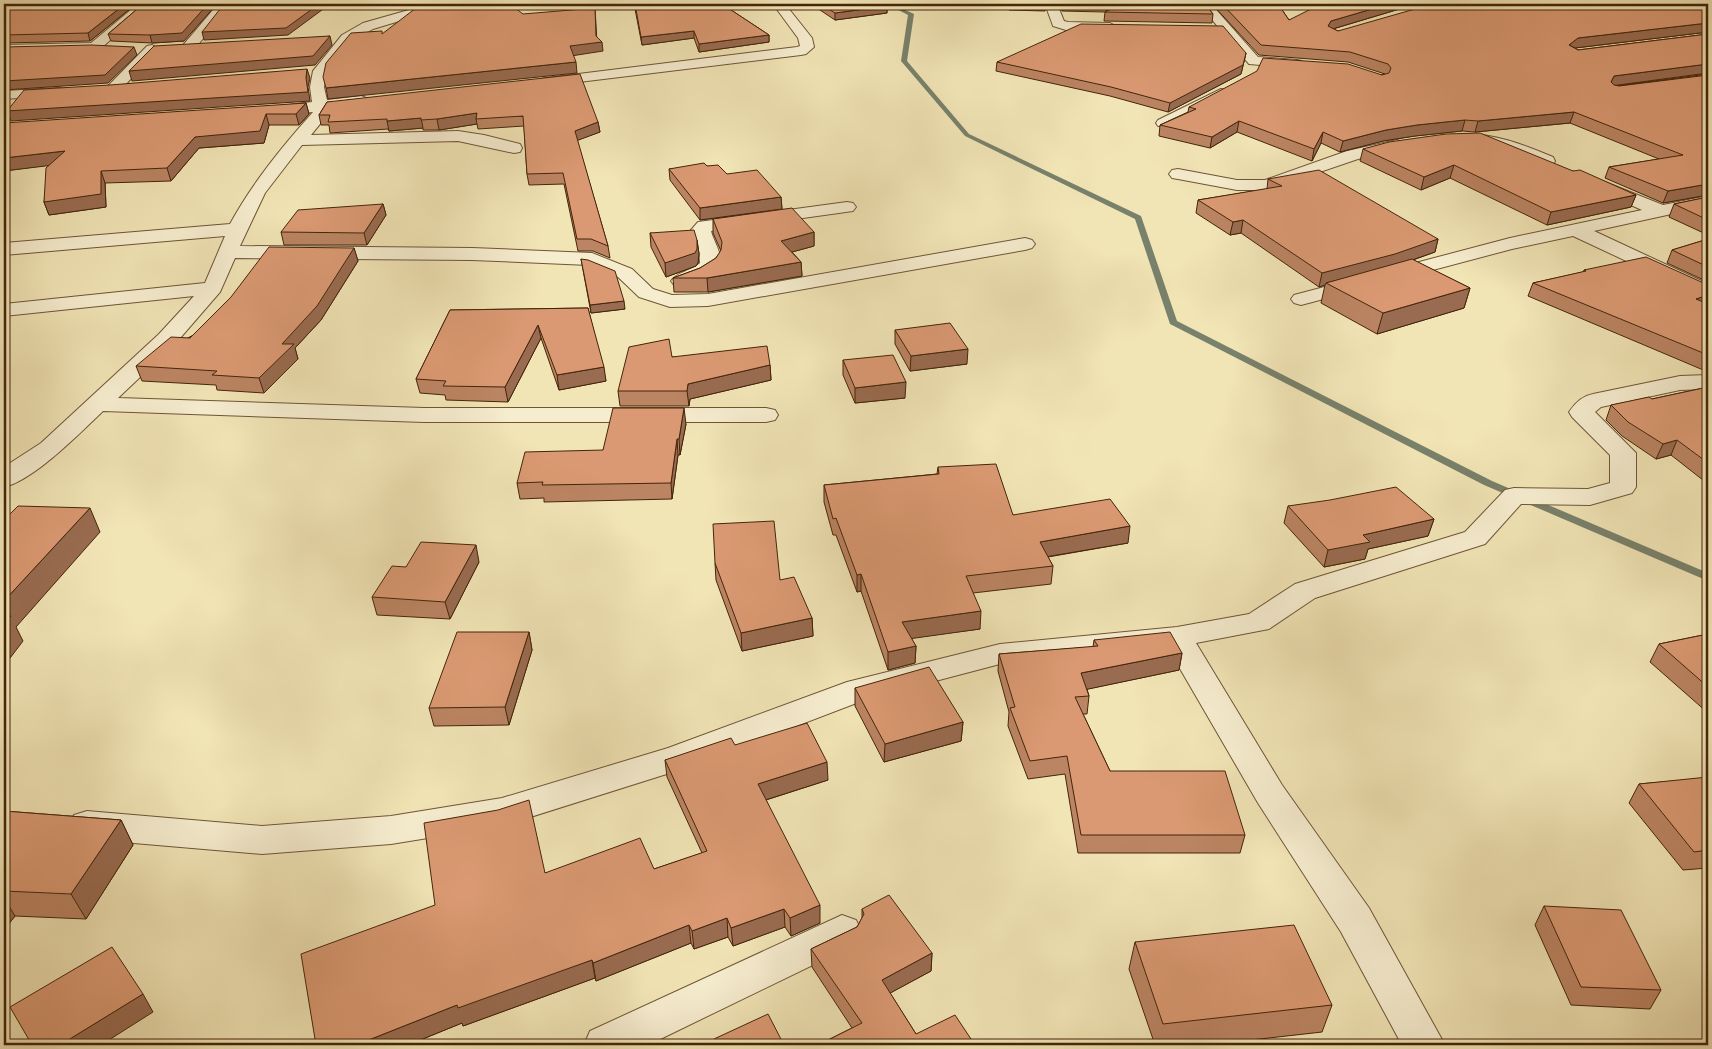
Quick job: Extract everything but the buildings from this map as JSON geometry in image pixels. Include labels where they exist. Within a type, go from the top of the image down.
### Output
[{"type":"street","points":[[94,47],[145,4]]},
{"type":"street","points":[[207,46],[184,47],[224,4]]},
{"type":"street","points":[[4,479],[50,448],[166,339],[212,288],[229,252],[237,228],[257,192],[296,140],[321,113],[317,87],[311,72],[339,38],[368,26],[442,4]]},
{"type":"street","points":[[528,84],[801,51],[807,47],[805,38],[779,4]]},
{"type":"street","points":[[1051,4],[1058,23],[1066,26],[1120,28]]},
{"type":"street","points":[[1205,4],[1254,61],[1310,65]]},
{"type":"street","points":[[1208,29],[1227,29]]},
{"type":"street","points":[[4,49],[113,47]]},
{"type":"street","points":[[133,48],[157,48],[108,90],[163,86]]},
{"type":"street","points":[[1249,77],[1254,61]]},
{"type":"street","points":[[1164,123],[1234,85]]},
{"type":"street","points":[[4,94],[73,91]]},
{"type":"street","points":[[258,112],[380,99]]},
{"type":"street","points":[[296,140],[458,136],[514,148]]},
{"type":"street","points":[[1443,140],[1478,138],[1498,140],[1562,168]]},
{"type":"street","points":[[1178,174],[1237,185],[1267,185],[1353,155],[1416,142]]},
{"type":"street","points":[[1581,176],[1663,212]]},
{"type":"street","points":[[1301,299],[1510,244],[1708,201]]},
{"type":"street","points":[[646,293],[704,272],[710,264],[711,255],[700,230],[705,226],[846,207]]},
{"type":"street","points":[[4,249],[237,228]]},
{"type":"street","points":[[1576,230],[1708,292]]},
{"type":"street","points":[[229,252],[472,254],[592,259],[625,273],[646,293],[670,301],[708,300],[1025,244]]},
{"type":"street","points":[[4,310],[212,288]]},
{"type":"street","points":[[53,822],[262,840],[391,830],[502,812],[680,757],[867,688],[1000,654],[1177,637],[1258,622],[1305,591],[1475,538],[1514,496],[1590,497],[1623,487],[1623,453],[1581,412],[1593,401],[1680,383],[1708,382]]},
{"type":"street","points":[[97,404],[424,415],[766,415]]},
{"type":"street","points":[[1177,637],[1270,794],[1355,920],[1424,1045]]},
{"type":"street","points":[[605,1045],[842,932]]},
{"type":"waterway","points":[[889,4],[911,14],[904,61],[967,135],[1138,218],[1173,322],[1488,483],[1708,577]]}]
